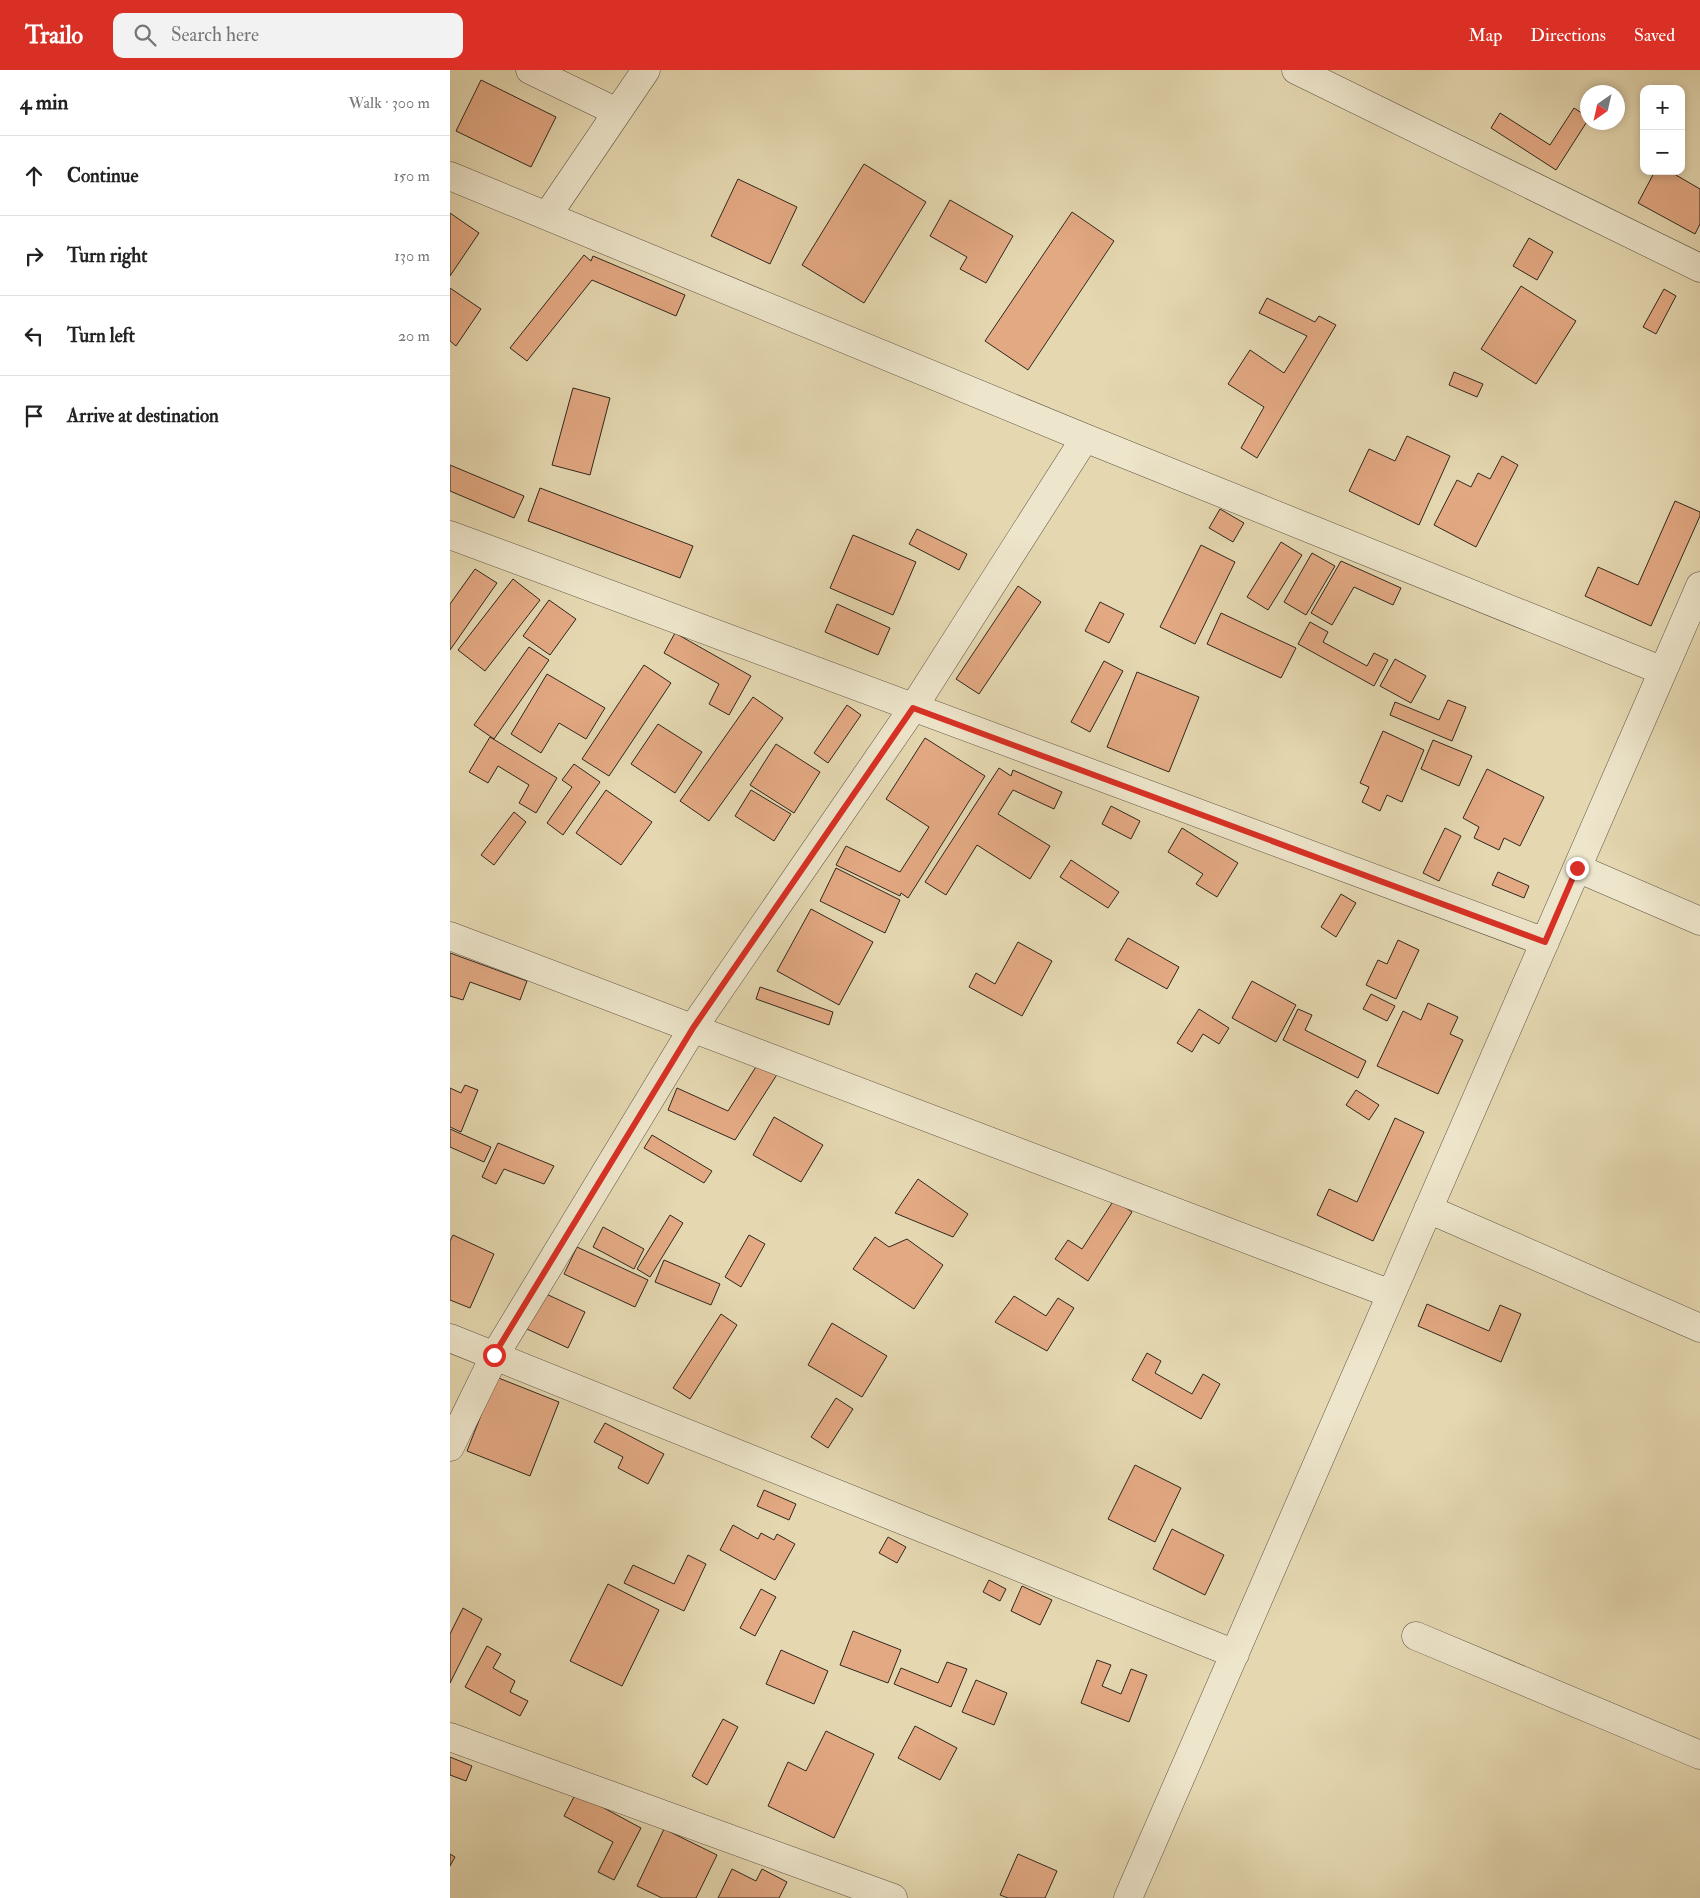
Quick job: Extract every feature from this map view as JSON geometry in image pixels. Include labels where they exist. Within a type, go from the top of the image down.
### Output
[{"type":"street","points":[[530,70],[617,112]]},
{"type":"street","points":[[547,216],[646,70]]},
{"type":"street","points":[[1296,70],[1700,268]]},
{"type":"street","points":[[450,176],[1085,438],[1663,671]]},
{"type":"street","points":[[450,1446],[494,1355],[693,1028],[913,708],[1085,438]]},
{"type":"street","points":[[450,535],[1545,942]]},
{"type":"street","points":[[1128,1898],[1700,586]]},
{"type":"street","points":[[1577,868],[1700,922]]},
{"type":"street","points":[[450,936],[1391,1294]]},
{"type":"street","points":[[1428,1209],[1700,1328]]},
{"type":"street","points":[[450,1338],[1234,1654]]},
{"type":"street","points":[[1416,1636],[1700,1755]]},
{"type":"street","points":[[450,1736],[893,1898]]},
{"type":"building","points":[[481,80],[556,117],[531,167],[456,131]]},
{"type":"building","points":[[1574,108],[1580,112],[1580,130],[1582,130],[1556,170],[1491,128],[1500,113],[1550,145]]},
{"type":"building","points":[[864,164],[926,202],[864,303],[802,265]]},
{"type":"building","points":[[1653,175],[1676,175],[1700,189],[1700,224],[1695,234],[1638,203]]},
{"type":"building","points":[[738,179],[797,207],[770,264],[711,236]]},
{"type":"building","points":[[950,200],[1013,236],[986,283],[960,269],[967,257],[930,236]]},
{"type":"building","points":[[1072,212],[1114,241],[1028,370],[985,341]]},
{"type":"building","points":[[450,213],[479,233],[450,276]]},
{"type":"building","points":[[1529,238],[1553,252],[1537,280],[1513,266]]},
{"type":"building","points":[[584,255],[591,261],[593,256],[685,295],[676,316],[592,280],[527,361],[510,348]]},
{"type":"building","points":[[1521,286],[1576,321],[1536,384],[1481,349]]},
{"type":"building","points":[[450,288],[481,309],[456,346],[450,341]]},
{"type":"building","points":[[1664,289],[1676,296],[1656,334],[1643,327]]},
{"type":"building","points":[[1267,298],[1315,322],[1319,316],[1336,325],[1257,458],[1241,448],[1264,407],[1228,384],[1250,350],[1284,373],[1307,336],[1259,313]]},
{"type":"building","points":[[1454,372],[1483,384],[1477,397],[1449,385]]},
{"type":"building","points":[[573,388],[610,398],[590,475],[552,465]]},
{"type":"building","points":[[1407,436],[1450,456],[1419,525],[1349,491],[1369,449],[1395,461]]},
{"type":"building","points":[[1502,456],[1518,465],[1476,547],[1434,525],[1457,480],[1471,487],[1478,473],[1490,479]]},
{"type":"building","points":[[450,465],[524,496],[514,518],[450,491]]},
{"type":"building","points":[[540,488],[693,546],[680,578],[528,521]]},
{"type":"building","points":[[1675,501],[1700,512],[1700,516],[1651,626],[1585,596],[1598,567],[1638,585]]},
{"type":"building","points":[[1220,509],[1244,523],[1233,542],[1209,528]]},
{"type":"building","points":[[917,529],[967,554],[959,570],[909,544]]},
{"type":"building","points":[[853,535],[916,562],[893,615],[830,588]]},
{"type":"building","points":[[1281,542],[1302,555],[1268,610],[1247,597]]},
{"type":"building","points":[[1201,545],[1235,562],[1195,644],[1160,627]]},
{"type":"building","points":[[1312,553],[1335,566],[1306,615],[1284,602]]},
{"type":"building","points":[[1341,561],[1401,588],[1393,605],[1354,587],[1332,625],[1311,613]]},
{"type":"building","points":[[475,569],[497,583],[450,650],[450,604]]},
{"type":"building","points":[[513,579],[540,600],[485,671],[458,650]]},
{"type":"building","points":[[1018,586],[1041,602],[979,694],[956,679]]},
{"type":"building","points":[[549,600],[576,619],[550,655],[523,636]]},
{"type":"building","points":[[1100,602],[1124,614],[1109,643],[1085,631]]},
{"type":"building","points":[[837,604],[890,628],[878,655],[825,632]]},
{"type":"building","points":[[1221,613],[1296,648],[1281,678],[1207,644]]},
{"type":"building","points":[[1310,622],[1328,632],[1323,642],[1367,666],[1374,653],[1388,660],[1374,686],[1298,644]]},
{"type":"building","points":[[675,633],[751,676],[729,715],[709,704],[719,684],[664,653]]},
{"type":"building","points":[[529,647],[549,660],[494,739],[474,725]]},
{"type":"building","points":[[1395,659],[1426,676],[1411,703],[1380,686]]},
{"type":"building","points":[[1104,661],[1123,671],[1090,732],[1071,722]]},
{"type":"building","points":[[644,665],[671,683],[609,776],[582,759]]},
{"type":"building","points":[[1137,672],[1199,697],[1169,772],[1107,747]]},
{"type":"building","points":[[547,674],[605,708],[586,739],[559,723],[541,753],[511,734]]},
{"type":"building","points":[[753,697],[783,718],[709,821],[680,801]]},
{"type":"building","points":[[1448,700],[1466,707],[1452,741],[1390,715],[1395,702],[1439,720]]},
{"type":"building","points":[[847,705],[861,715],[828,763],[814,753]]},
{"type":"building","points":[[658,724],[702,752],[675,793],[631,764]]},
{"type":"building","points":[[1383,731],[1424,750],[1402,802],[1387,795],[1380,811],[1362,802],[1369,787],[1360,783]]},
{"type":"building","points":[[490,737],[557,778],[536,813],[519,803],[529,785],[498,766],[488,783],[469,772]]},
{"type":"building","points":[[925,738],[985,776],[908,898],[901,893],[900,896],[836,865],[846,846],[900,872],[929,827],[886,799]]},
{"type":"building","points":[[1433,740],[1472,756],[1459,786],[1421,769]]},
{"type":"building","points":[[776,744],[820,772],[794,813],[750,785]]},
{"type":"building","points":[[574,764],[600,782],[563,835],[547,823],[572,787],[562,780]]},
{"type":"building","points":[[999,768],[1011,776],[1013,770],[1062,792],[1054,809],[1013,790],[998,814],[1050,846],[1030,879],[977,845],[946,895],[925,882]]},
{"type":"building","points":[[1487,769],[1544,797],[1520,846],[1504,838],[1499,850],[1474,838],[1479,827],[1463,818]]},
{"type":"building","points":[[606,790],[652,822],[621,865],[576,833]]},
{"type":"building","points":[[751,790],[791,814],[774,841],[735,816]]},
{"type":"building","points":[[1111,806],[1140,821],[1131,839],[1102,824]]},
{"type":"building","points":[[514,812],[526,822],[494,865],[481,855]]},
{"type":"building","points":[[1182,828],[1238,863],[1217,897],[1196,884],[1203,874],[1168,852]]},
{"type":"building","points":[[1445,828],[1461,836],[1439,881],[1423,873]]},
{"type":"building","points":[[1071,860],[1119,892],[1108,908],[1060,877]]},
{"type":"building","points":[[836,868],[900,900],[885,933],[820,901]]},
{"type":"building","points":[[1498,872],[1529,886],[1524,898],[1492,885]]},
{"type":"building","points":[[1341,894],[1356,903],[1336,937],[1321,927]]},
{"type":"building","points":[[811,909],[873,942],[839,1005],[777,971]]},
{"type":"building","points":[[1128,938],[1179,967],[1167,989],[1115,960]]},
{"type":"building","points":[[1398,940],[1419,950],[1396,999],[1366,985],[1378,960],[1387,964]]},
{"type":"building","points":[[1018,942],[1052,961],[1022,1016],[969,987],[976,973],[995,984]]},
{"type":"building","points":[[450,953],[527,981],[520,1000],[470,982],[463,1000],[450,996]]},
{"type":"building","points":[[1252,981],[1296,1005],[1276,1042],[1232,1018]]},
{"type":"building","points":[[760,987],[833,1012],[829,1025],[756,999]]},
{"type":"building","points":[[1371,994],[1395,1006],[1387,1021],[1363,1009]]},
{"type":"building","points":[[1428,1003],[1458,1017],[1450,1034],[1463,1040],[1438,1094],[1377,1066],[1403,1011],[1421,1020]]},
{"type":"building","points":[[1199,1009],[1229,1028],[1219,1044],[1203,1034],[1192,1052],[1177,1043]]},
{"type":"building","points":[[1298,1009],[1312,1015],[1305,1030],[1366,1061],[1358,1078],[1283,1040]]},
{"type":"building","points":[[759,1062],[778,1073],[735,1140],[668,1110],[677,1088],[728,1111]]},
{"type":"building","points":[[465,1085],[478,1090],[461,1132],[450,1127],[450,1088],[461,1093]]},
{"type":"building","points":[[1356,1090],[1379,1105],[1369,1120],[1346,1105]]},
{"type":"building","points":[[774,1117],[823,1145],[801,1182],[753,1155]]},
{"type":"building","points":[[1395,1118],[1424,1132],[1373,1241],[1317,1215],[1329,1189],[1357,1202]]},
{"type":"building","points":[[450,1129],[491,1147],[484,1162],[450,1147]]},
{"type":"building","points":[[652,1135],[712,1171],[704,1183],[644,1148]]},
{"type":"building","points":[[498,1143],[554,1166],[544,1184],[504,1169],[496,1184],[482,1177]]},
{"type":"building","points":[[918,1179],[968,1214],[953,1237],[895,1213]]},
{"type":"building","points":[[1114,1200],[1132,1212],[1088,1281],[1055,1259],[1068,1240],[1082,1249]]},
{"type":"building","points":[[670,1215],[683,1223],[650,1277],[637,1269]]},
{"type":"building","points":[[603,1227],[644,1249],[634,1269],[593,1247]]},
{"type":"building","points":[[453,1235],[494,1254],[470,1308],[450,1300],[450,1241]]},
{"type":"building","points":[[749,1235],[765,1244],[741,1287],[725,1277]]},
{"type":"building","points":[[875,1237],[889,1247],[907,1239],[943,1265],[914,1309],[853,1269]]},
{"type":"building","points":[[577,1247],[648,1280],[635,1307],[564,1274]]},
{"type":"building","points":[[664,1260],[720,1284],[711,1305],[655,1282]]},
{"type":"building","points":[[544,1293],[585,1312],[568,1348],[527,1329]]},
{"type":"building","points":[[1014,1296],[1046,1316],[1058,1298],[1074,1308],[1047,1351],[995,1322]]},
{"type":"building","points":[[1427,1304],[1489,1331],[1500,1305],[1521,1314],[1501,1362],[1418,1326]]},
{"type":"building","points":[[721,1314],[737,1325],[690,1399],[673,1388]]},
{"type":"building","points":[[832,1323],[887,1356],[862,1397],[808,1365]]},
{"type":"building","points":[[1147,1353],[1161,1361],[1155,1373],[1192,1394],[1203,1374],[1220,1384],[1201,1419],[1132,1380]]},
{"type":"building","points":[[496,1377],[559,1402],[530,1476],[467,1451]]},
{"type":"building","points":[[836,1398],[853,1409],[828,1448],[811,1437]]},
{"type":"building","points":[[605,1423],[664,1454],[648,1484],[618,1468],[623,1457],[594,1442]]},
{"type":"building","points":[[1135,1465],[1181,1488],[1155,1542],[1108,1519]]},
{"type":"building","points":[[764,1490],[796,1504],[789,1520],[757,1506]]},
{"type":"building","points":[[733,1525],[758,1539],[761,1533],[774,1540],[777,1534],[795,1544],[775,1580],[720,1550]]},
{"type":"building","points":[[1172,1529],[1224,1555],[1205,1595],[1153,1569]]},
{"type":"building","points":[[888,1537],[906,1547],[897,1563],[879,1553]]},
{"type":"building","points":[[688,1555],[706,1564],[684,1611],[624,1583],[633,1565],[674,1584]]},
{"type":"building","points":[[989,1580],[1006,1589],[1000,1601],[983,1592]]},
{"type":"building","points":[[608,1584],[659,1610],[622,1686],[570,1661]]},
{"type":"building","points":[[1022,1586],[1052,1600],[1040,1625],[1011,1611]]},
{"type":"building","points":[[761,1589],[776,1597],[755,1636],[740,1628]]},
{"type":"building","points":[[463,1608],[482,1619],[450,1683],[450,1634]]},
{"type":"building","points":[[853,1631],[901,1650],[888,1683],[840,1665]]},
{"type":"building","points":[[487,1646],[501,1654],[493,1668],[515,1681],[510,1692],[528,1701],[520,1716],[465,1687]]},
{"type":"building","points":[[781,1650],[828,1671],[814,1704],[766,1684]]},
{"type":"building","points":[[1097,1660],[1111,1665],[1102,1686],[1121,1694],[1131,1669],[1147,1675],[1129,1722],[1081,1703]]},
{"type":"building","points":[[947,1662],[967,1669],[951,1707],[894,1684],[901,1668],[938,1683]]},
{"type":"building","points":[[976,1680],[1007,1693],[994,1725],[962,1712]]},
{"type":"building","points":[[723,1719],[738,1727],[707,1785],[692,1776]]},
{"type":"building","points":[[915,1726],[957,1748],[940,1780],[898,1758]]},
{"type":"building","points":[[826,1731],[874,1754],[834,1838],[768,1806],[788,1762],[806,1771]]},
{"type":"building","points":[[450,1757],[472,1766],[466,1781],[450,1775]]},
{"type":"building","points":[[576,1793],[641,1828],[614,1880],[598,1872],[613,1842],[564,1816]]},
{"type":"building","points":[[664,1829],[717,1855],[696,1898],[662,1898],[637,1886]]},
{"type":"building","points":[[450,1854],[455,1857],[450,1866]]},
{"type":"building","points":[[1018,1854],[1057,1871],[1045,1898],[1008,1898],[1000,1895]]},
{"type":"building","points":[[732,1869],[756,1881],[762,1869],[787,1882],[779,1898],[718,1898]]},
{"type":"route","points":[[494,1355],[693,1028],[913,708],[1545,942],[1577,868]]}]
